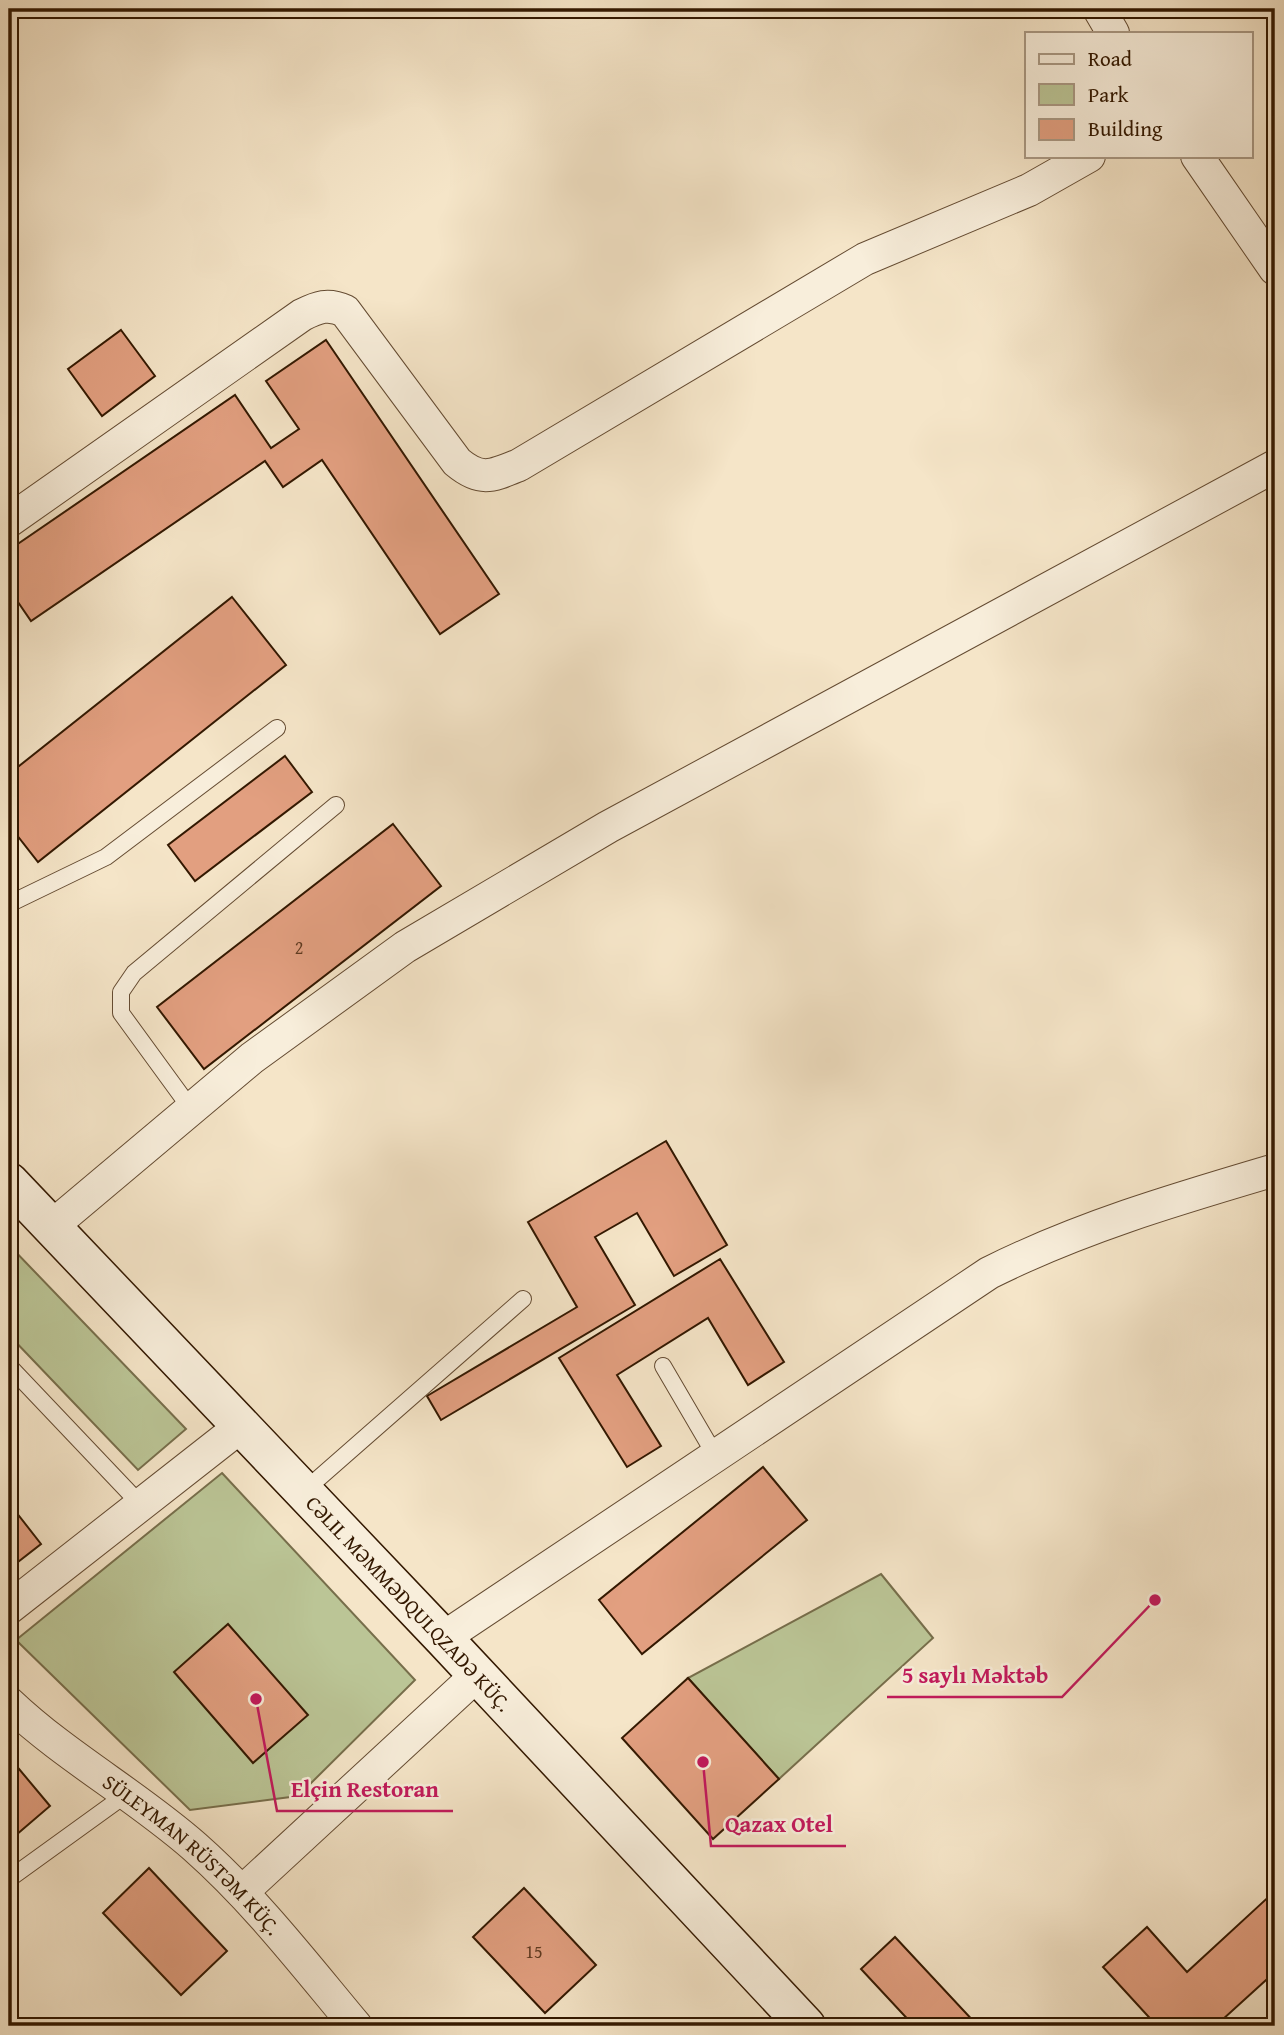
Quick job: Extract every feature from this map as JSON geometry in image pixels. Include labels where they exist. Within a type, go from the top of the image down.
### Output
[{"type":"street","points":[[1098,9],[1112,32]]},
{"type":"street","points":[[9,521],[302,315],[320,306],[334,306],[345,311],[457,463],[473,475],[493,475],[519,465],[865,260],[1029,190],[1085,158]]},
{"type":"street","points":[[1198,158],[1275,269]]},
{"type":"street","points":[[51,1227],[191,1109],[335,995],[405,947],[621,820],[1275,466]]},
{"type":"street","points":[[443,1638],[944,1300],[1022,1256],[1107,1221],[1275,1170]]},
{"type":"street","name":"CƏLIL MƏMMƏDQULQZADƏ KÜÇ.","points":[[9,1182],[478,1674],[806,2026]]},
{"type":"street","points":[[9,1608],[240,1427]]},
{"type":"street","points":[[242,1892],[478,1674]]},
{"type":"street","name":"SÜLEYMAN RÜSTƏM KÜÇ.","points":[[9,1703],[41,1734],[128,1793],[197,1849],[242,1892],[356,2026]]},
{"type":"lane","points":[[9,904],[106,858],[277,728]]},
{"type":"lane","points":[[191,1109],[121,1013],[121,992],[134,973],[336,804]]},
{"type":"lane","points":[[303,1492],[523,1298]]},
{"type":"lane","points":[[9,1366],[141,1505]]},
{"type":"lane","points":[[663,1366],[715,1455]]},
{"type":"lane","points":[[9,1879],[128,1793]]},
{"type":"green space","points":[[9,1245],[186,1429],[138,1470],[9,1335]]},
{"type":"green space","points":[[222,1473],[415,1680],[298,1796],[190,1810],[16,1640]]},
{"type":"green space","points":[[881,1574],[933,1638],[779,1779],[688,1678]]},
{"type":"building","points":[[121,330],[155,376],[102,416],[68,369]]},
{"type":"building","points":[[326,340],[499,594],[440,634],[322,460],[283,487],[265,461],[31,621],[9,589],[9,550],[235,395],[271,448],[299,429],[266,381]]},
{"type":"building","points":[[232,597],[286,665],[38,862],[9,825],[9,774]]},
{"type":"building","points":[[285,756],[312,792],[195,881],[168,845]]},
{"type":"building","points":[[393,824],[441,886],[204,1069],[157,1007]]},
{"type":"building","points":[[666,1141],[727,1245],[674,1276],[637,1213],[595,1237],[635,1305],[441,1420],[427,1396],[577,1307],[528,1222]]},
{"type":"building","points":[[720,1259],[784,1362],[748,1385],[708,1318],[617,1375],[661,1446],[627,1467],[559,1358]]},
{"type":"building","points":[[763,1467],[807,1520],[642,1654],[599,1600]]},
{"type":"building","points":[[9,1503],[41,1544],[9,1569]]},
{"type":"building","points":[[228,1624],[308,1715],[253,1763],[174,1672]]},
{"type":"building","points":[[688,1678],[779,1779],[713,1839],[622,1738]]},
{"type":"building","points":[[9,1757],[50,1806],[9,1841]]},
{"type":"building","points":[[149,1868],[227,1951],[181,1995],[103,1913]]},
{"type":"building","points":[[524,1888],[596,1965],[545,2013],[473,1937]]},
{"type":"building","points":[[1275,1891],[1275,1972],[1222,2020],[1228,2026],[1157,2026],[1103,1967],[1147,1927],[1187,1972]]},
{"type":"building","points":[[895,1937],[978,2026],[914,2026],[861,1969]]},
{"type":"place","name":"5 saylı Məktəb","points":[[1155,1600]]},
{"type":"place","name":"Elçin Restoran","points":[[256,1699]]},
{"type":"place","name":"Qazax Otel","points":[[703,1762]]}]
